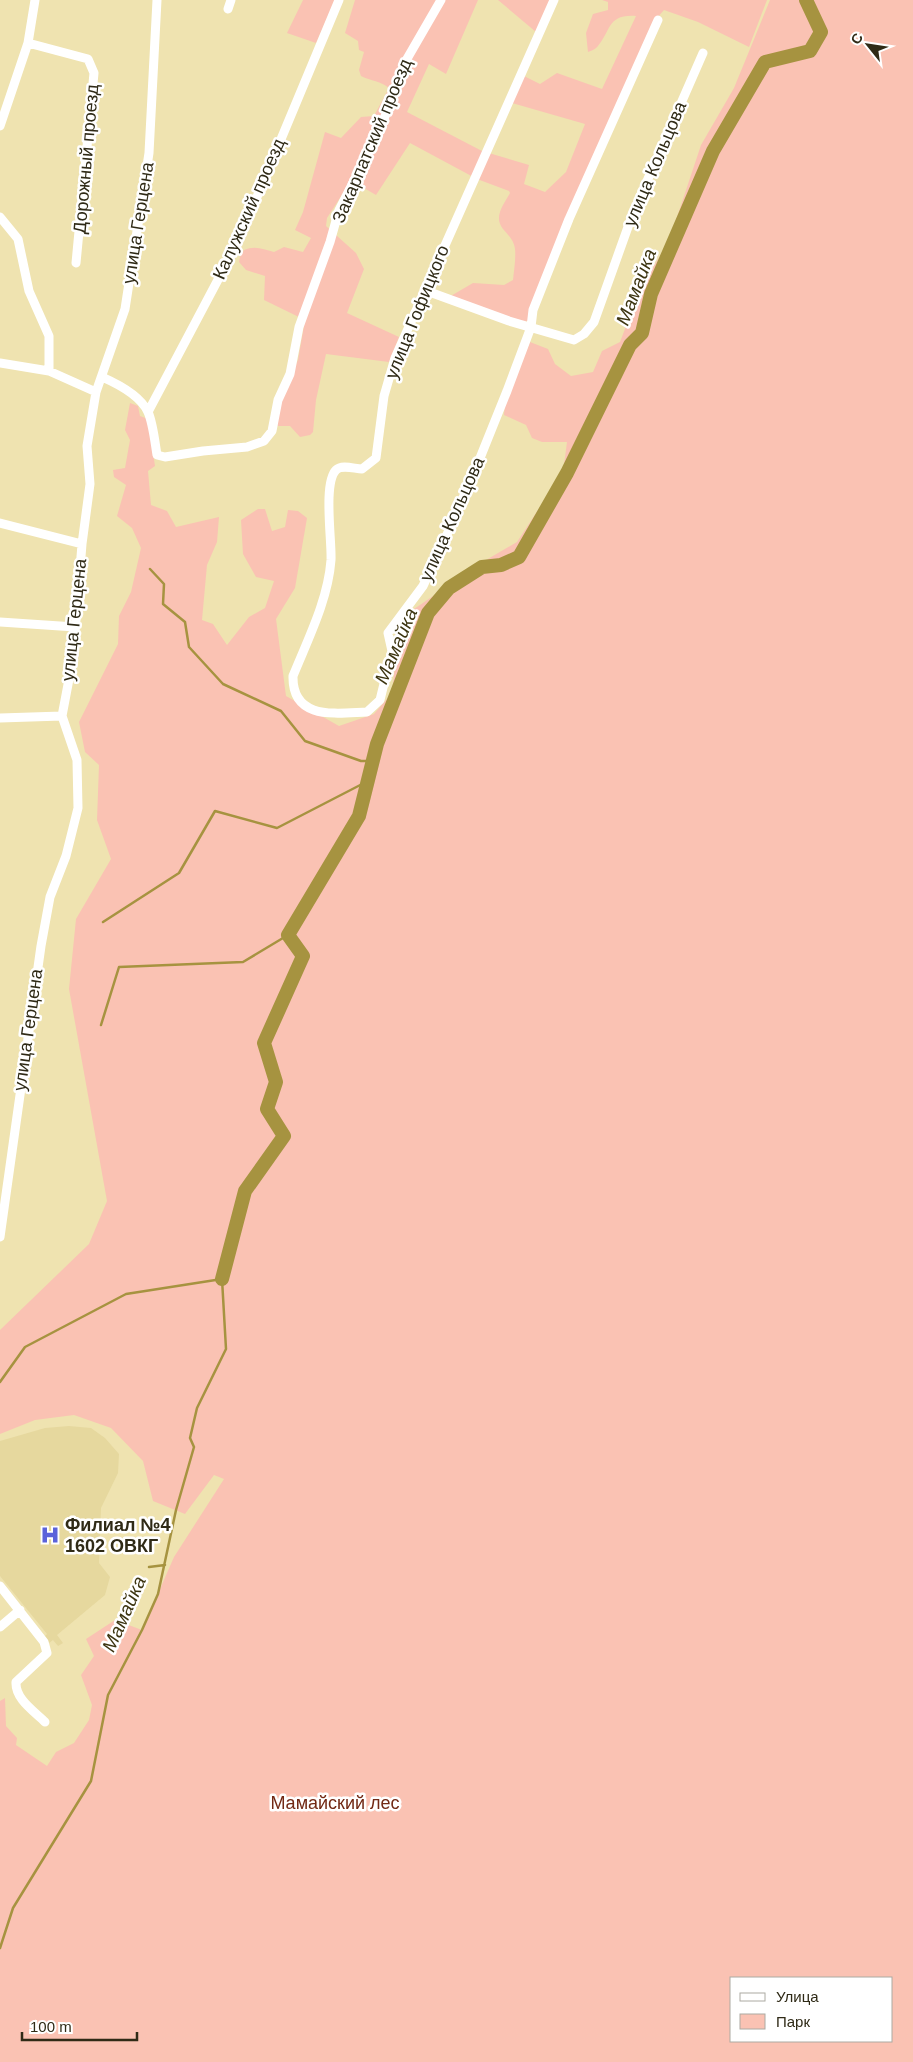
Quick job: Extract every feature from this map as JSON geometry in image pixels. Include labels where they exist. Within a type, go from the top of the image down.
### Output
[{"type":"street","points":[[0,126],[28,43],[35,0]]},
{"type":"street","name":"улица Герцена","points":[[0,1237],[17,1106],[50,897],[66,856],[78,808],[77,760],[62,716],[73,658],[82,544],[90,484],[87,446],[96,392],[124,310],[149,153],[157,0]]},
{"type":"street","name":"Калужский проезд","points":[[148,412],[239,240],[339,0]]},
{"type":"street","name":"Закарпатский проезд","points":[[148,412],[157,455],[165,457],[247,447],[264,440],[272,430],[278,400],[290,374],[299,327],[330,242],[339,210],[380,130],[404,64],[441,0]]},
{"type":"street","name":"улица Гофицкого","points":[[296,694],[294,676],[326,592],[331,559],[329,509],[332,478],[336,470],[341,467],[362,470],[376,458],[384,396],[395,358],[554,0]]},
{"type":"street","name":"улица Кольцова","points":[[296,694],[300,701],[320,713],[367,712],[380,700],[392,650],[388,633],[422,586],[445,539],[476,468],[531,327],[533,310],[569,219],[658,20]]},
{"type":"street","name":"Дорожный проезд","points":[[28,43],[88,58],[94,73],[76,263]]},
{"type":"street","name":"улица Кольцова","points":[[424,290],[574,340],[584,334],[594,322],[633,214],[703,53]]},
{"type":"street","points":[[0,217],[18,240],[29,291],[49,336],[49,371]]},
{"type":"street","points":[[0,363],[49,371],[96,392]]},
{"type":"street","points":[[102,377],[116,383],[134,395],[148,412]]},
{"type":"street","points":[[0,523],[82,544]]},
{"type":"street","points":[[0,622],[76,627]]},
{"type":"street","points":[[0,718],[62,716]]},
{"type":"street","points":[[0,1586],[44,1642],[47,1653],[16,1682],[16,1692],[45,1722]]},
{"type":"street","points":[[0,1627],[20,1610]]},
{"type":"shaded area","name":"Филиал №4 1602 ОВКГ","points":[[69,1426],[91,1428],[105,1438],[119,1454],[118,1473],[101,1508],[99,1563],[110,1577],[105,1595],[57,1635],[63,1643],[58,1646],[53,1640],[49,1643],[44,1637],[47,1634],[0,1576],[0,1441],[45,1428]]},
{"type":"green space","points":[[303,0],[335,0],[316,43],[287,33]]},
{"type":"green space","points":[[355,0],[478,0],[446,74],[429,64],[407,112],[482,151],[529,165],[524,184],[545,192],[566,172],[585,124],[512,103],[524,76],[540,84],[557,73],[602,89],[636,16],[627,16],[615,21],[597,47],[588,52],[586,33],[593,14],[608,10],[608,2],[602,0],[767,0],[749,47],[698,22],[664,10],[656,19],[529,321],[518,322],[449,297],[473,283],[504,285],[513,280],[514,246],[499,220],[500,211],[510,193],[509,191],[477,179],[410,143],[376,195],[357,184],[349,184],[327,218],[326,226],[356,253],[364,269],[347,313],[399,337],[389,362],[326,354],[316,400],[313,432],[310,435],[300,437],[290,426],[278,426],[277,423],[279,402],[298,360],[305,320],[264,300],[265,276],[246,270],[239,262],[244,250],[252,248],[274,252],[284,247],[303,252],[311,238],[295,230],[303,212],[325,132],[341,138],[361,117],[374,116],[389,88],[361,76],[359,70],[364,52],[359,50],[358,41],[345,33]]},
{"type":"green space","points":[[498,0],[550,0],[536,32]]},
{"type":"green space","name":"Мамайский лес","points":[[770,0],[913,0],[913,2062],[0,2062],[0,1701],[5,1698],[6,1726],[17,1738],[16,1745],[47,1766],[56,1752],[74,1743],[89,1720],[92,1705],[81,1675],[94,1656],[86,1639],[115,1620],[142,1630],[174,1557],[224,1479],[214,1475],[185,1514],[153,1501],[143,1461],[111,1428],[74,1415],[35,1420],[0,1434],[0,1330],[89,1244],[107,1201],[69,989],[76,919],[111,859],[97,820],[99,765],[85,752],[79,722],[118,644],[119,616],[131,592],[141,548],[132,528],[117,516],[126,485],[114,477],[113,470],[125,468],[130,440],[125,430],[130,403],[138,406],[140,416],[148,419],[155,466],[148,471],[151,505],[167,511],[176,527],[219,517],[217,542],[207,565],[202,620],[213,624],[227,645],[249,617],[265,608],[274,581],[256,577],[243,554],[241,520],[258,509],[265,509],[272,531],[285,527],[288,510],[298,511],[307,518],[295,588],[276,619],[286,696],[339,726],[374,714],[392,693],[397,648],[414,609],[486,560],[517,542],[563,472],[567,442],[542,442],[532,438],[526,425],[504,415],[505,403],[530,342],[548,349],[555,364],[571,376],[593,372],[602,351],[620,342],[640,289],[669,241],[701,145],[734,88]]},
{"type":"waterway","name":"Мамайка","points":[[222,1279],[245,1191],[284,1136],[267,1109],[276,1082],[264,1043],[303,956],[288,935],[359,816],[377,744],[428,613],[449,588],[482,567],[501,565],[519,557],[567,473],[630,345],[642,333],[651,294],[713,151],[765,62],[810,51],[821,32],[806,0]]},
{"type":"waterway","points":[[150,569],[164,584],[163,604],[185,622],[189,647],[223,684],[281,711],[305,741],[361,761],[373,761]]},
{"type":"waterway","points":[[103,922],[179,873],[215,811],[277,828],[368,781]]},
{"type":"waterway","points":[[101,1025],[119,967],[243,962],[288,935]]},
{"type":"waterway","name":"Мамайка","points":[[0,1382],[25,1347],[126,1294],[222,1279],[226,1349],[197,1408],[190,1438],[194,1447],[176,1510],[158,1594],[142,1630],[108,1695],[91,1781],[13,1908],[0,1948]]},
{"type":"waterway","points":[[149,1567],[165,1565]]},
{"type":"place","name":"Филиал №4 1602 ОВКГ","points":[[50,1535]]}]
